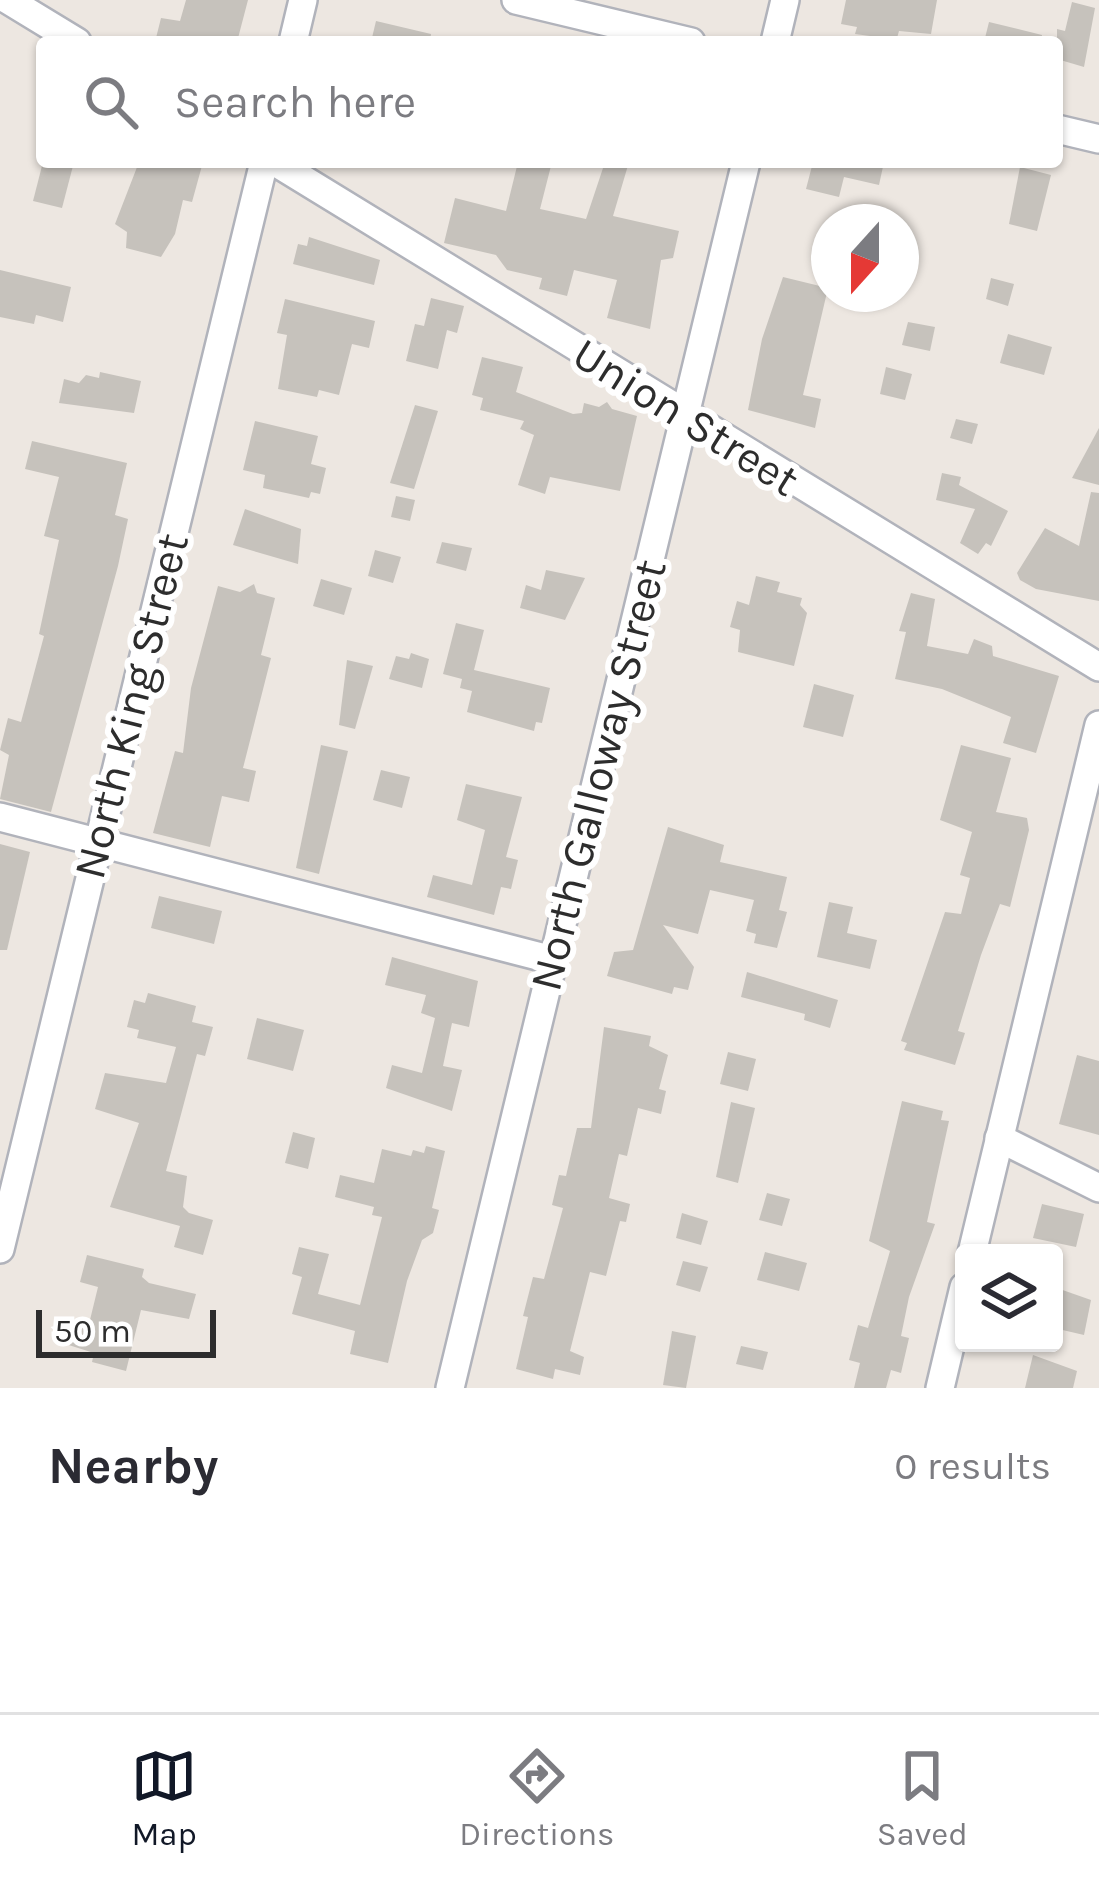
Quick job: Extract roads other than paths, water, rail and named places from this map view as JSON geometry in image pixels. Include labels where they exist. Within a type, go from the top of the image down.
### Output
[{"type":"street","points":[[8,0],[67,36]]},
{"type":"street","points":[[293,36],[302,0]]},
{"type":"street","points":[[516,0],[666,36]]},
{"type":"street","points":[[776,36],[785,0]]},
{"type":"street","points":[[1063,130],[1099,139]]},
{"type":"street","name":"North King Street","points":[[0,1250],[263,168]]},
{"type":"street","name":"Union Street","points":[[285,168],[684,417],[1099,667]]},
{"type":"street","name":"North Galloway Street","points":[[450,1388],[745,168]]},
{"type":"street","points":[[974,1244],[1099,724]]},
{"type":"street","points":[[0,817],[553,960]]},
{"type":"street","points":[[999,1138],[1099,1188]]},
{"type":"street","points":[[940,1388],[955,1325]]}]
